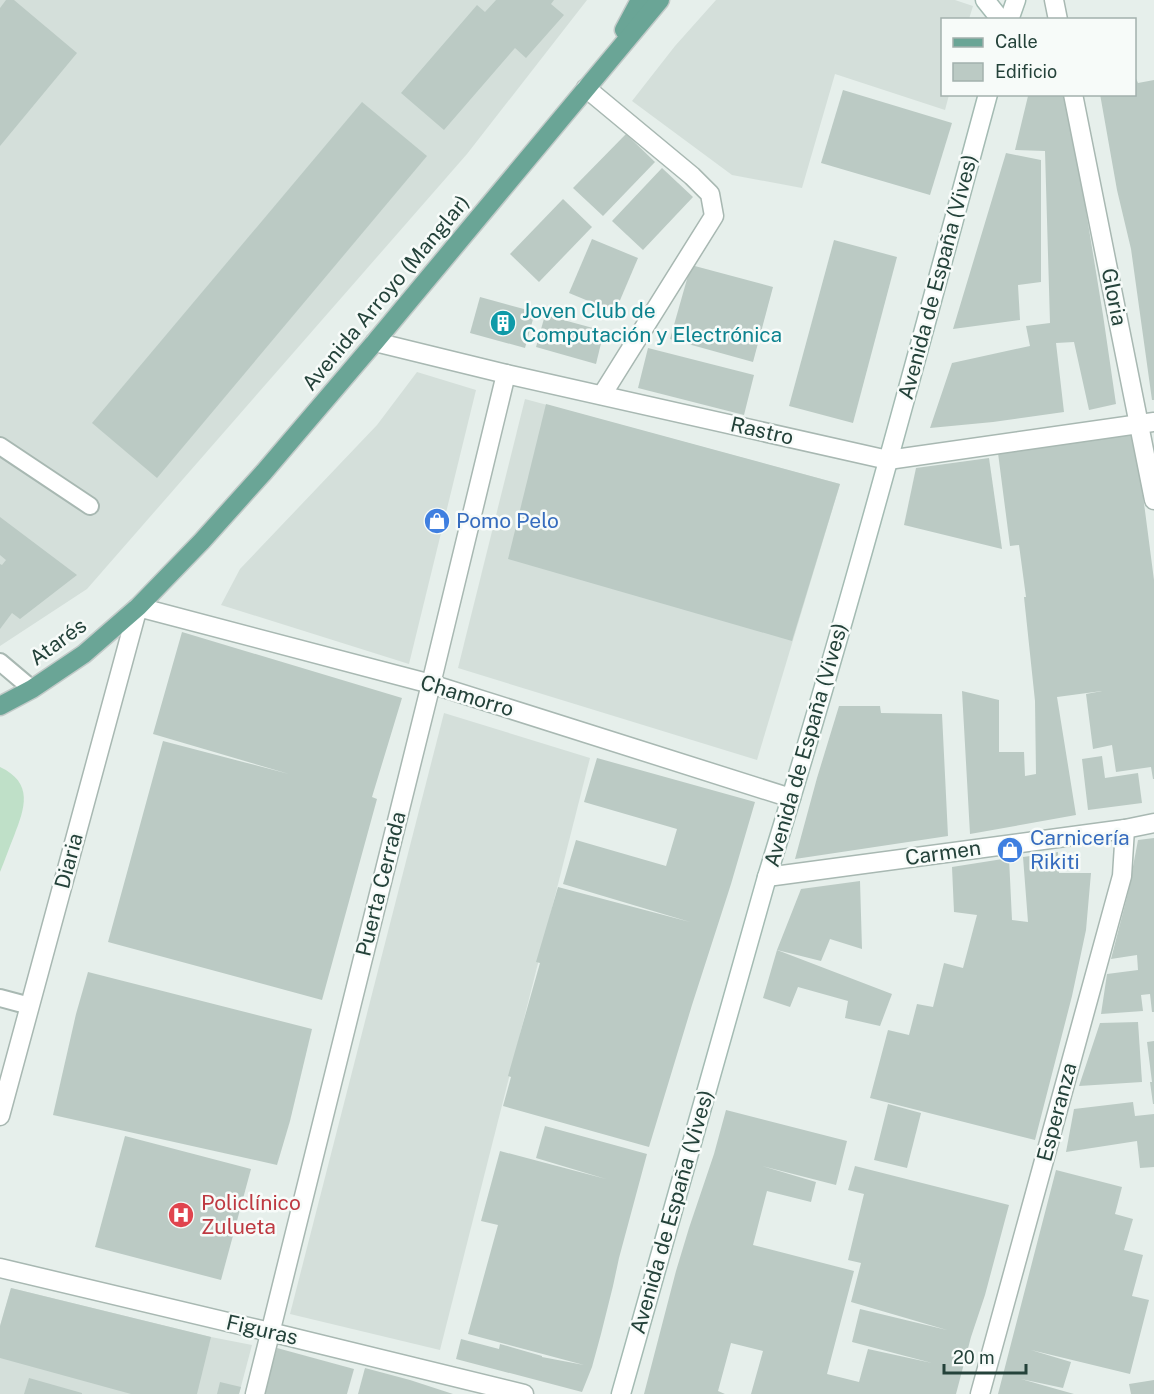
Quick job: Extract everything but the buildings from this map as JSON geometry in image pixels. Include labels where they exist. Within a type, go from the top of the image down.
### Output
[{"type":"main road","points":[[605,66],[640,0]]},
{"type":"main road","name":"Avenida Arroyo (Manglar)","points":[[138,607],[264,472],[660,0]]},
{"type":"main road","name":"Atarés","points":[[0,706],[32,689],[84,654],[138,607]]},
{"type":"street","points":[[985,0],[999,18]]},
{"type":"street","points":[[1004,0],[1008,18]]},
{"type":"street","points":[[1009,18],[1016,0]]},
{"type":"street","points":[[1054,0],[1058,18]]},
{"type":"street","points":[[586,88],[692,176],[710,194],[714,216],[602,395]]},
{"type":"street","name":"Avenida de España (Vives)","points":[[621,1394],[888,460],[987,96]]},
{"type":"street","name":"Gloria","points":[[1073,96],[1147,423],[1154,500]]},
{"type":"street","name":"Rastro","points":[[375,342],[506,374],[888,460],[1147,423]]},
{"type":"street","name":"Puerta Cerrada","points":[[255,1394],[506,374]]},
{"type":"street","name":"Chamorro","points":[[138,607],[431,684],[791,798]]},
{"type":"street","name":"Diaria","points":[[0,1116],[138,607]]},
{"type":"street","name":"Carmen","points":[[767,877],[1125,829],[1154,823]]},
{"type":"street","name":"Esperanza","points":[[980,1394],[1122,876],[1125,829]]},
{"type":"street","name":"Figuras","points":[[0,1268],[524,1394]]},
{"type":"lane","points":[[0,446],[90,506]]},
{"type":"lane","points":[[0,662],[32,689]]},
{"type":"lane","points":[[0,998],[30,1006]]},
{"type":"shaded area","points":[[0,0],[587,0],[467,154],[87,589],[0,646]]},
{"type":"shaded area","points":[[716,0],[955,0],[973,6],[969,18],[941,18],[941,96],[949,96],[945,110],[835,74],[802,188],[732,175],[632,101],[675,46]]},
{"type":"shaded area","points":[[417,372],[476,390],[409,664],[221,605],[240,569],[377,425]]},
{"type":"shaded area","points":[[525,399],[840,484],[757,760],[458,668]]},
{"type":"shaded area","points":[[444,713],[590,758],[440,1350],[290,1314]]},
{"type":"shaded area","points":[[11,1288],[252,1345],[239,1394],[0,1394],[0,1326]]},
{"type":"green space","points":[[0,767],[11,773],[18,781],[24,797],[18,826],[0,872]]},
{"type":"place","name":"Joven Club de Computación y Electrónica","points":[[503,323]]},
{"type":"place","name":"Pomo Pelo","points":[[437,521]]},
{"type":"place","name":"Carnicería Rikiti","points":[[1010,850]]},
{"type":"place","name":"Policlínico Zulueta","points":[[181,1215]]}]
